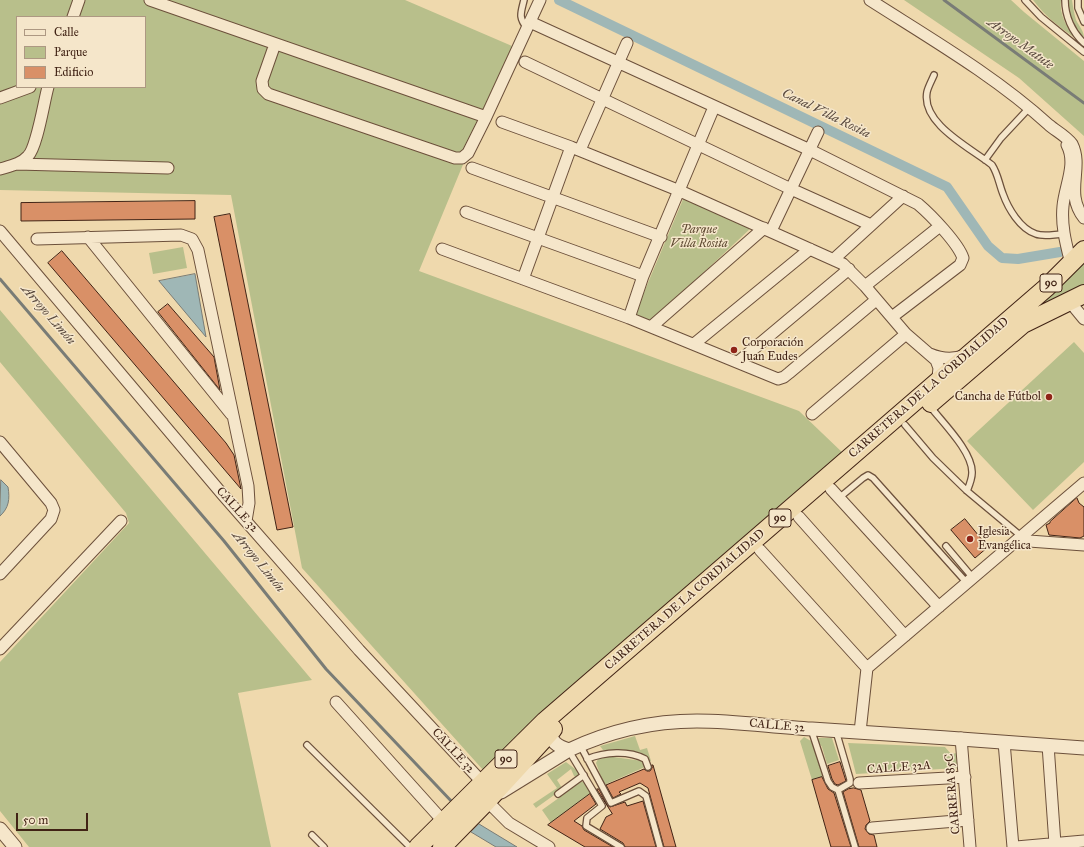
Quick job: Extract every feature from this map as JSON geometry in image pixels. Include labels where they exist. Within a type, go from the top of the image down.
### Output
[{"type":"highway","name":"CARRETERA DE LA CORDIALIDAD","points":[[478,802],[482,782],[545,721],[1047,287],[1084,250]]},
{"type":"highway","name":"CARRETERA DE LA CORDIALIDAD","points":[[418,847],[449,828],[553,729],[799,517],[835,494],[905,425],[1023,324],[1077,298]]},
{"type":"highway","name":"CARRETERA DE LA CORDIALIDAD","points":[[442,847],[449,828]]},
{"type":"street","points":[[73,16],[79,0]]},
{"type":"street","points":[[150,0],[486,117]]},
{"type":"street","points":[[275,44],[262,81],[263,89],[268,94],[455,158],[462,158],[468,153],[486,117],[540,0]]},
{"type":"street","points":[[870,0],[981,72],[1030,107],[1057,132],[1072,143],[1080,161],[1076,204],[1079,212],[1084,218]]},
{"type":"street","points":[[528,25],[618,62],[810,150],[918,204],[940,226],[961,252],[963,258],[960,265],[892,317]]},
{"type":"street","points":[[523,279],[552,198],[575,148],[602,99],[627,43]]},
{"type":"street","points":[[525,62],[791,189],[871,225]]},
{"type":"street","points":[[0,98],[27,88]]},
{"type":"street","points":[[0,169],[17,164],[29,156],[34,145],[48,88]]},
{"type":"street","points":[[629,318],[644,276],[700,145],[714,107]]},
{"type":"street","points":[[502,122],[575,148],[680,191],[834,259],[849,269],[906,334],[936,360],[938,377],[934,384]]},
{"type":"street","points":[[651,327],[767,229],[791,189],[818,132]]},
{"type":"street","points":[[1057,132],[1065,142],[1071,157],[1071,165],[1063,206],[1064,234],[1071,264]]},
{"type":"street","points":[[17,164],[168,168]]},
{"type":"street","points":[[472,168],[661,237]]},
{"type":"street","points":[[834,259],[903,196]]},
{"type":"street","points":[[466,212],[644,276]]},
{"type":"street","points":[[865,286],[940,226]]},
{"type":"street","name":"CALLE 32","points":[[0,231],[218,489],[359,650],[482,782]]},
{"type":"street","points":[[37,239],[181,236],[192,239],[198,250],[248,486],[249,503],[246,521]]},
{"type":"street","points":[[88,237],[232,415]]},
{"type":"street","points":[[442,249],[629,318],[778,379],[784,377],[876,300]]},
{"type":"street","points":[[694,344],[810,249]]},
{"type":"street","points":[[738,362],[849,269]]},
{"type":"street","points":[[1077,298],[1084,319]]},
{"type":"street","points":[[812,414],[906,334]]},
{"type":"street","points":[[929,354],[944,358],[960,357],[968,354]]},
{"type":"street","points":[[0,442],[51,503],[54,510],[51,519],[0,574]]},
{"type":"street","points":[[860,732],[867,668],[1084,483]]},
{"type":"street","points":[[835,494],[939,607]]},
{"type":"street","points":[[799,517],[905,636]]},
{"type":"street","points":[[0,649],[121,521]]},
{"type":"street","points":[[1021,536],[1028,541],[1084,545]]},
{"type":"street","points":[[760,550],[867,668]]},
{"type":"street","points":[[336,702],[449,828]]},
{"type":"street","name":"CALLE 32","points":[[478,802],[574,748],[635,727],[678,722],[698,721],[740,723],[1084,748]]},
{"type":"street","points":[[553,729],[551,736],[554,743],[560,748],[574,748]]},
{"type":"street","name":"CARRERA 85C","points":[[961,738],[970,847]]},
{"type":"street","points":[[1004,742],[1013,847]]},
{"type":"street","points":[[1048,745],[1055,844]]},
{"type":"street","name":"CALLE 32A","points":[[859,783],[964,777]]},
{"type":"street","points":[[478,802],[549,847]]},
{"type":"street","points":[[872,828],[968,820]]},
{"type":"street","points":[[0,829],[15,847]]},
{"type":"street","points":[[1016,847],[1084,841]]},
{"type":"lane","points":[[524,0],[520,14],[522,23],[528,25]]},
{"type":"lane","points":[[1025,0],[1041,17],[1084,52]]},
{"type":"lane","points":[[1065,0],[1066,12],[1069,21],[1080,39],[1084,42]]},
{"type":"lane","points":[[1078,0],[1078,8],[1084,22]]},
{"type":"lane","points":[[934,75],[926,92],[927,103],[931,115],[940,127],[992,165],[1013,214],[1028,230],[1040,235],[1064,234]]},
{"type":"lane","points":[[985,160],[1001,138],[1030,107]]},
{"type":"lane","points":[[929,405],[965,450],[971,461],[972,474],[967,491]]},
{"type":"lane","points":[[905,425],[943,468],[967,491],[1021,536]]},
{"type":"lane","points":[[835,494],[863,478],[868,476],[873,478],[970,580]]},
{"type":"lane","points":[[946,546],[970,580]]},
{"type":"lane","points":[[811,729],[828,781],[832,787],[838,790],[855,847]]},
{"type":"lane","points":[[835,730],[850,780],[850,784],[848,786],[838,790]]},
{"type":"lane","points":[[308,745],[410,847]]},
{"type":"lane","points":[[574,748],[587,759],[610,803],[639,791],[646,796],[660,847]]},
{"type":"lane","points":[[574,748],[584,775],[602,806],[587,818],[586,826],[621,847]]},
{"type":"lane","points":[[587,759],[600,754],[619,753],[641,757],[645,759],[648,767]]},
{"type":"lane","points":[[558,794],[584,775]]},
{"type":"lane","points":[[312,835],[324,847]]},
{"type":"green space","points":[[0,0],[405,0],[512,46],[419,271],[799,411],[845,455],[484,771],[302,568],[231,195],[0,190]]},
{"type":"green space","points":[[904,0],[1011,0],[1084,61],[1084,136],[1019,78]]},
{"type":"green space","points":[[1033,0],[1061,0],[1062,16],[1075,38],[1052,21]]},
{"type":"green space","points":[[1068,0],[1072,0],[1076,20],[1084,35],[1084,38],[1077,30],[1070,11]]},
{"type":"green space","name":"Parque Villa Rosita","points":[[684,197],[751,228],[650,323],[634,316]]},
{"type":"green space","points":[[183,247],[187,268],[153,274],[149,253]]},
{"type":"green space","points":[[1084,263],[1084,286],[1025,317]]},
{"type":"green space","points":[[0,310],[312,680],[238,693],[271,847],[29,847],[0,811],[0,662],[129,523],[126,513],[0,362]]},
{"type":"green space","name":"Cancha de Fútbol","points":[[1074,342],[1084,353],[1084,462],[1033,510],[967,441]]},
{"type":"green space","points":[[635,736],[640,750],[647,748],[651,761],[634,751],[603,750],[600,746]]},
{"type":"green space","points":[[804,737],[811,741],[814,745],[825,776],[812,780],[800,741]]},
{"type":"green space","points":[[819,738],[832,738],[839,760],[827,764],[822,747],[817,740]]},
{"type":"green space","points":[[848,743],[945,747],[951,754],[957,753],[959,768],[856,774]]},
{"type":"green space","points":[[606,756],[643,761],[645,767],[604,785],[596,763],[598,759]]},
{"type":"green space","points":[[566,762],[579,772],[579,776],[574,776],[571,769],[557,780],[562,788],[536,808],[533,804],[557,788],[547,774]]},
{"type":"green space","points":[[581,782],[585,782],[591,793],[551,823],[542,810]]},
{"type":"water","points":[[195,274],[206,337],[159,281]]},
{"type":"water","points":[[1,480],[8,487],[9,495],[7,506],[0,516]]},
{"type":"water","points":[[479,824],[517,847],[496,847],[471,832]]},
{"type":"building","points":[[195,201],[195,219],[21,221],[21,203]]},
{"type":"building","points":[[230,214],[293,527],[277,530],[214,217]]},
{"type":"building","points":[[62,251],[226,443],[234,455],[241,489],[48,263]]},
{"type":"building","points":[[168,304],[214,357],[220,390],[158,312]]},
{"type":"building","points":[[1077,498],[1079,503],[1084,507],[1084,536],[1080,538],[1049,535],[1046,525]]},
{"type":"building","name":"Iglesia Evangélica","points":[[965,519],[988,547],[975,558],[951,530]]},
{"type":"building","points":[[840,762],[846,781],[838,785],[835,784],[832,779],[828,766]]},
{"type":"building","points":[[652,765],[676,847],[664,847],[648,788],[640,783],[619,792],[621,794],[613,798],[606,785],[644,769],[650,771]]},
{"type":"building","points":[[822,777],[828,789],[834,793],[851,847],[831,847],[812,780]]},
{"type":"building","points":[[854,788],[861,790],[870,821],[866,825],[865,829],[869,834],[874,835],[877,847],[859,847],[843,792]]},
{"type":"building","points":[[597,789],[599,789],[607,805],[610,807],[625,802],[627,806],[643,801],[656,847],[625,847],[623,843],[600,829],[606,817],[612,814]]},
{"type":"building","points":[[590,794],[596,804],[574,821],[582,826],[584,830],[613,847],[585,847],[548,825]]},
{"type":"waterway","name":"Canal Villa Rosita","points":[[559,0],[947,187],[988,246],[1002,258],[1018,259],[1060,252]]},
{"type":"waterway","name":"Arroyo Matute","points":[[944,0],[1084,103]]},
{"type":"waterway","name":"Arroyo Limón","points":[[0,279],[224,541],[326,669],[454,804]]},
{"type":"place","name":"Corporación Juan Eudes","points":[[734,350]]},
{"type":"place","name":"Cancha de Fútbol","points":[[1049,397]]},
{"type":"place","name":"Iglesia Evangélica","points":[[970,539]]}]
